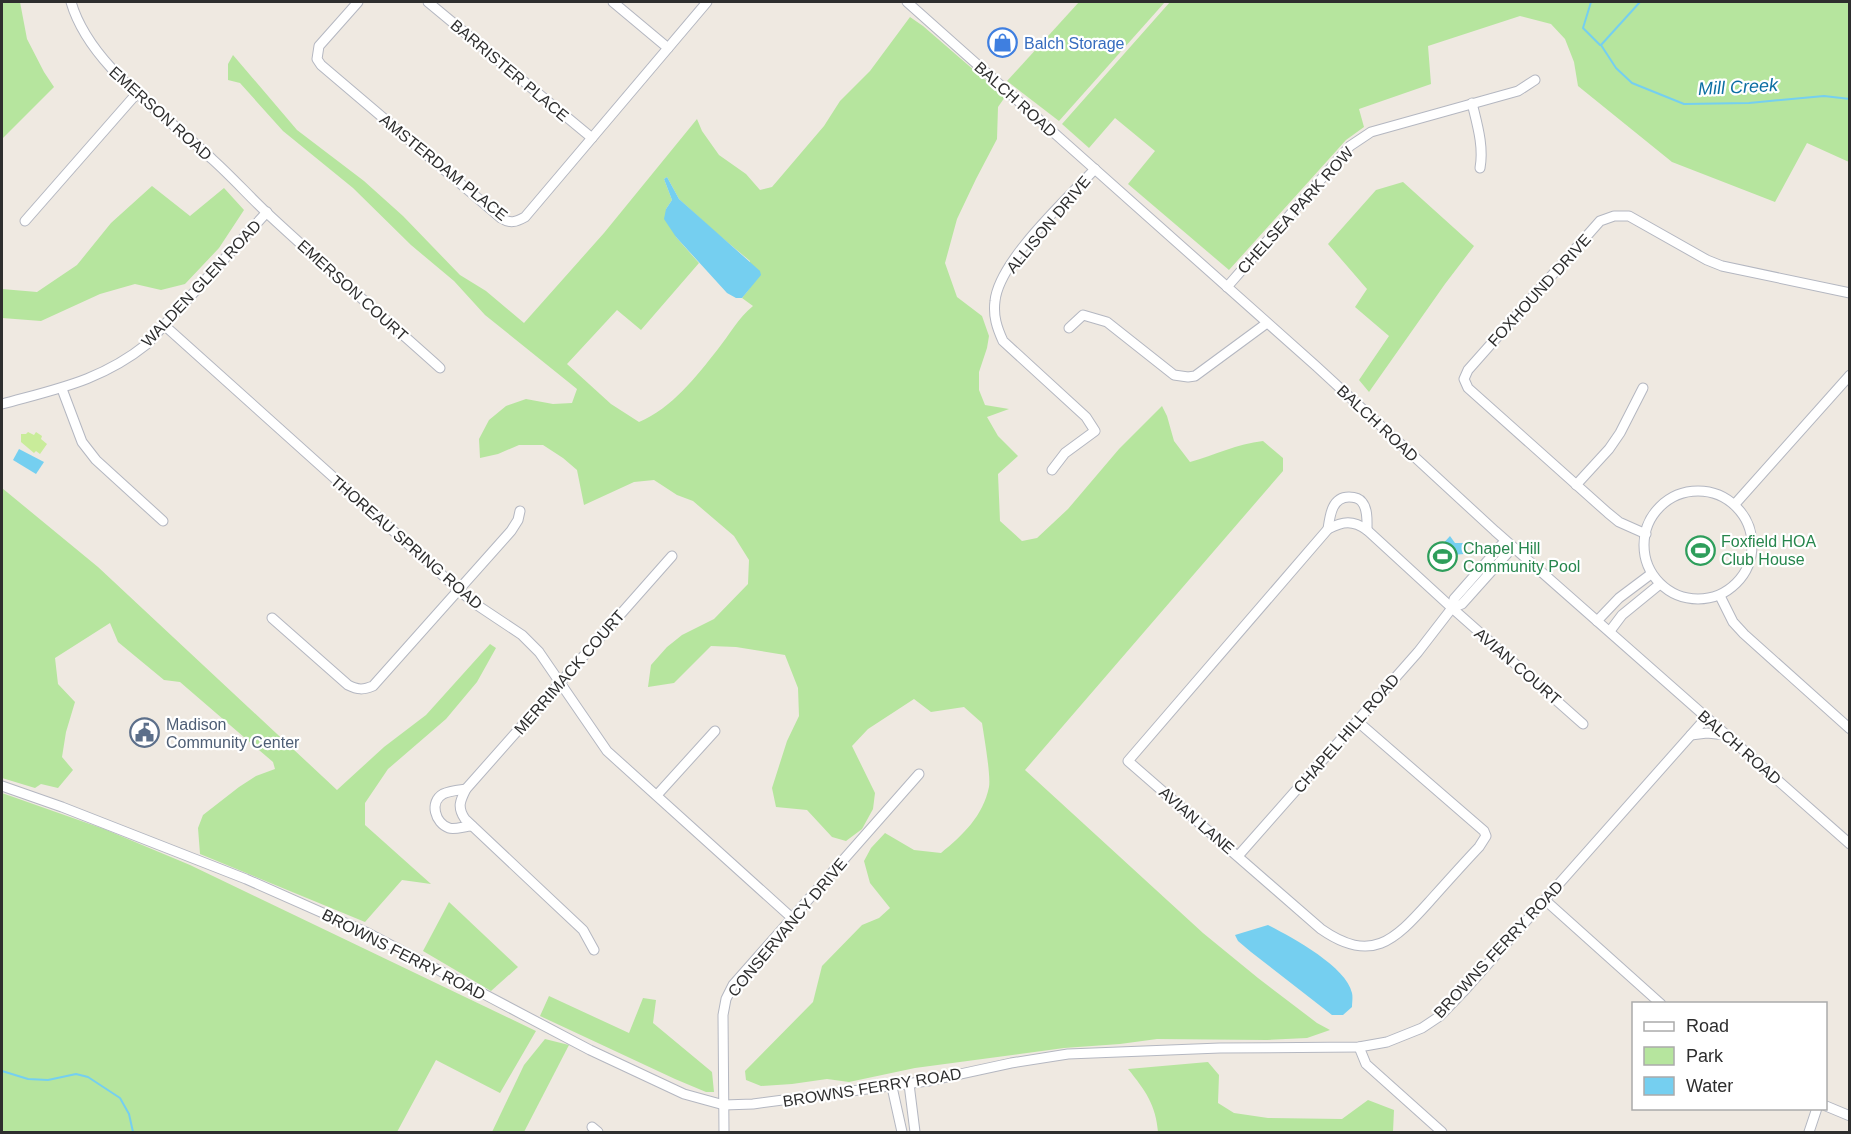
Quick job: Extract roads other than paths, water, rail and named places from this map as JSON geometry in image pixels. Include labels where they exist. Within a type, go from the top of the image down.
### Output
[{"type":"street","name":"EMERSON ROAD","points":[[71,2],[86,36],[112,69],[211,158],[267,213]]},
{"type":"street","name":"AMSTERDAM PLACE","points":[[358,2],[319,46],[317,58],[321,65],[506,222],[525,217],[707,2]]},
{"type":"street","name":"BARRISTER PLACE","points":[[428,2],[592,138]]},
{"type":"street","points":[[613,2],[668,48]]},
{"type":"street","name":"BALCH ROAD","points":[[906,2],[1227,287],[1509,544],[1850,844]]},
{"type":"street","name":"CHELSEA PARK ROW","points":[[1227,287],[1350,146],[1371,132],[1518,91],[1535,80]]},
{"type":"street","points":[[26,221],[138,92]]},
{"type":"street","points":[[1472,103],[1480,142],[1482,159],[1480,168]]},
{"type":"street","name":"ALLISON DRIVE","points":[[1052,470],[1065,453],[1095,431],[1086,417],[1003,341],[995,326],[995,300],[1000,282],[1011,263],[1095,169]]},
{"type":"street","name":"WALDEN GLEN ROAD","points":[[2,404],[62,388],[104,373],[129,359],[147,344],[267,213]]},
{"type":"street","name":"EMERSON COURT","points":[[267,213],[440,368]]},
{"type":"street","name":"FOXHOUND DRIVE","points":[[1646,534],[1619,522],[1468,388],[1464,379],[1468,370],[1600,221],[1614,216],[1629,216],[1656,229],[1707,260],[1722,266],[1850,293]]},
{"type":"street","points":[[1069,328],[1083,315],[1101,319],[1119,330],[1174,375],[1188,377],[1203,371],[1267,323]]},
{"type":"street","name":"THOREAU SPRING ROAD","points":[[164,326],[459,590],[481,608],[522,635],[539,652],[561,682],[601,744],[792,918]]},
{"type":"street","points":[[1735,504],[1850,375]]},
{"type":"street","points":[[62,388],[82,442],[96,460],[163,521]]},
{"type":"street","points":[[1576,485],[1609,449],[1620,433],[1643,388]]},
{"type":"street","points":[[1689,492],[1709,492],[1727,498],[1735,504],[1750,531],[1751,548],[1745,570],[1738,581],[1720,596],[1692,600],[1674,594],[1660,585],[1651,574],[1645,552],[1646,534],[1649,525],[1665,502],[1689,492]]},
{"type":"street","points":[[1328,529],[1330,513],[1336,502],[1343,497],[1355,497],[1362,502],[1366,512],[1367,530]]},
{"type":"street","points":[[272,618],[348,685],[364,690],[374,686],[511,531],[518,520],[520,511]]},
{"type":"street","points":[[1328,529],[1339,523],[1348,522],[1367,530],[1452,608]]},
{"type":"street","name":"AVIAN LANE","points":[[1328,529],[1128,761],[1320,929],[1345,944],[1378,945],[1401,931],[1479,847],[1486,836],[1484,831],[1357,721]]},
{"type":"street","name":"CHAPEL HILL ROAD","points":[[1238,856],[1418,652],[1452,608],[1462,604],[1509,544]]},
{"type":"street","name":"MERRIMACK COURT","points":[[472,826],[449,828],[439,822],[435,813],[435,804],[444,794],[466,789],[672,556]]},
{"type":"street","points":[[1597,621],[1619,598],[1651,574]]},
{"type":"street","points":[[1610,631],[1622,615],[1660,585]]},
{"type":"street","points":[[1720,596],[1733,622],[1744,634],[1850,729]]},
{"type":"street","name":"AVIAN COURT","points":[[1452,608],[1583,724]]},
{"type":"street","name":"BROWNS FERRY ROAD","points":[[2,786],[246,879],[368,933],[590,1050],[684,1094],[724,1105],[753,1104],[892,1087],[1068,1054],[1220,1048],[1359,1047],[1387,1042],[1422,1028],[1440,1016],[1706,718]]},
{"type":"street","points":[[657,795],[715,731]]},
{"type":"street","points":[[1691,735],[1726,735]]},
{"type":"street","name":"CONSERVANCY DRIVE","points":[[724,1132],[723,1015],[726,999],[733,985],[919,774]]},
{"type":"street","points":[[466,789],[459,801],[460,811],[472,826],[583,930],[594,950]]},
{"type":"street","points":[[1545,900],[1659,1002]]},
{"type":"street","points":[[1359,1047],[1366,1064],[1442,1132]]},
{"type":"street","points":[[909,1084],[915,1132]]},
{"type":"street","points":[[892,1087],[902,1132]]},
{"type":"street","points":[[1827,1106],[1850,1116]]},
{"type":"street","points":[[1809,1132],[1816,1110]]},
{"type":"water","points":[[667,177],[679,199],[760,271],[761,275],[742,298],[736,298],[727,293],[676,237],[664,219],[666,209],[672,200],[664,179]]},
{"type":"water","points":[[19,449],[44,462],[36,474],[13,460]]},
{"type":"water","points":[[1450,536],[1455,543],[1463,543],[1464,554],[1451,555],[1440,547]]},
{"type":"water","points":[[1268,925],[1316,953],[1340,973],[1352,993],[1352,1007],[1343,1015],[1332,1015],[1251,952],[1238,941],[1235,935]]},
{"type":"waterway","points":[[1591,2],[1583,28],[1600,45]]},
{"type":"waterway","name":"Mill Creek","points":[[1640,2],[1601,45],[1616,68],[1632,83],[1684,104],[1749,103],[1824,96],[1850,99]]},
{"type":"waterway","points":[[2,1071],[28,1079],[48,1080],[76,1074],[88,1077],[120,1098],[129,1114],[133,1132]]},
{"type":"place","name":"Balch Storage","points":[[1003,43]]},
{"type":"place","name":"Foxfield HOA Club House","points":[[1700,550]]},
{"type":"place","name":"Chapel Hill Community Pool","points":[[1442,557]]},
{"type":"place","name":"Madison Community Center","points":[[145,733]]}]
